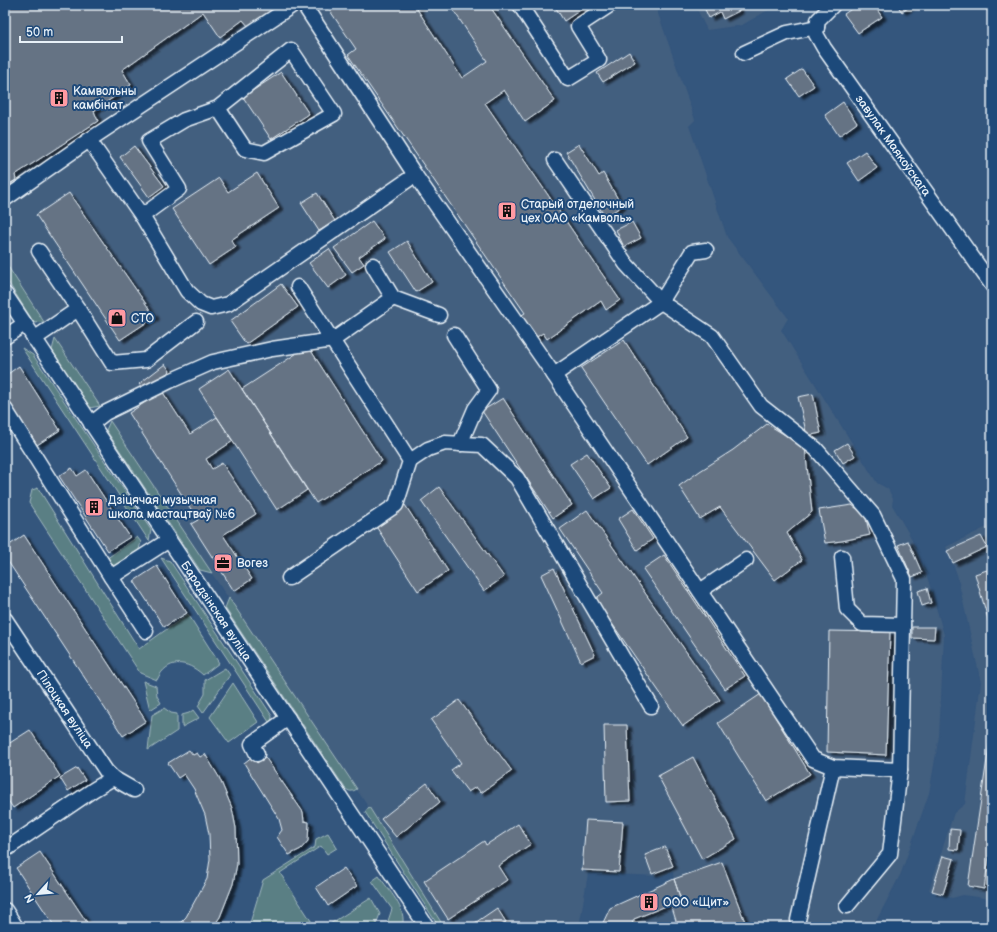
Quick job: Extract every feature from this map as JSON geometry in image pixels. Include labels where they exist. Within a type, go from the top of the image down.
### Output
[{"type":"street","points":[[5,199],[89,140],[293,5]]},
{"type":"street","points":[[304,5],[415,175],[554,375],[813,759],[833,767],[900,770]]},
{"type":"street","points":[[520,5],[568,79],[599,60],[578,26],[610,5]]},
{"type":"street","points":[[744,54],[787,33],[817,27],[818,20],[833,5]]},
{"type":"street","name":"завулак Маякоўскага","points":[[817,27],[816,34],[824,48],[992,285]]},
{"type":"street","points":[[142,216],[179,189],[149,141],[184,120],[218,108],[292,50],[334,114],[264,153],[244,149],[218,108]]},
{"type":"street","points":[[89,140],[142,216],[187,291],[201,304],[211,308],[228,304],[415,175]]},
{"type":"street","points":[[555,160],[626,264],[661,302],[712,336],[762,406],[816,449],[873,515],[904,579],[900,770],[890,854],[847,906]]},
{"type":"street","points":[[554,375],[661,302],[692,252],[706,250]]},
{"type":"street","points":[[39,251],[112,363],[146,360],[196,322]]},
{"type":"street","points":[[373,265],[394,298],[439,315]]},
{"type":"street","points":[[298,287],[410,461]]},
{"type":"street","name":"Барадзінская вуліца","points":[[5,294],[427,927]]},
{"type":"street","points":[[91,424],[112,410],[170,381],[213,362],[272,349],[332,340],[394,298]]},
{"type":"street","points":[[34,339],[78,309]]},
{"type":"street","points":[[5,337],[24,324]]},
{"type":"street","points":[[454,335],[489,390],[475,409],[460,444]]},
{"type":"street","points":[[5,409],[146,631]]},
{"type":"street","points":[[289,578],[396,505],[410,461],[428,450],[445,443],[482,445],[517,478],[652,706]]},
{"type":"street","points":[[111,578],[169,540]]},
{"type":"street","points":[[842,558],[847,609],[862,624],[903,624]]},
{"type":"street","points":[[700,591],[746,560]]},
{"type":"street","name":"Пілоцкая вуліца","points":[[5,619],[106,771],[113,778],[134,790]]},
{"type":"street","points":[[257,754],[252,744],[288,718]]},
{"type":"street","points":[[798,920],[833,767]]},
{"type":"street","points":[[5,850],[113,778]]},
{"type":"street","points":[[5,910],[16,927]]},
{"type":"shaded area","points":[[5,5],[655,5],[695,120],[689,126],[727,237],[788,318],[781,330],[877,483],[888,489],[893,499],[892,505],[910,536],[926,573],[944,635],[939,736],[929,793],[901,873],[873,927],[601,927],[610,908],[674,880],[673,872],[661,876],[588,873],[579,927],[444,927],[365,802],[48,329],[5,262],[5,207],[21,195],[7,193],[5,189]]},
{"type":"shaded area","points":[[695,5],[777,5],[742,25],[707,30]]},
{"type":"shaded area","points":[[989,526],[992,530],[992,899],[963,895],[952,898],[929,890],[954,813],[965,804],[981,682],[957,574],[946,547]]},
{"type":"green space","points":[[5,262],[44,322],[34,323],[5,277]]},
{"type":"green space","points":[[55,339],[100,406],[89,408],[52,350]]},
{"type":"green space","points":[[22,348],[33,355],[151,530],[149,541]]},
{"type":"green space","points":[[110,421],[212,573],[200,570],[106,430]]},
{"type":"green space","points":[[38,488],[139,649],[188,614],[219,663],[203,675],[197,670],[184,664],[172,665],[166,668],[157,680],[140,673],[29,503],[32,490]]},
{"type":"green space","points":[[137,537],[141,542],[138,553],[117,567],[110,566],[106,559]]},
{"type":"green space","points":[[161,558],[170,561],[272,716],[271,725]]},
{"type":"green space","points":[[229,598],[357,789],[354,791],[345,788],[225,608]]},
{"type":"green space","points":[[225,668],[230,675],[203,713],[198,706],[205,694],[205,680]]},
{"type":"green space","points":[[143,681],[156,686],[157,696],[161,703],[150,710]]},
{"type":"green space","points":[[233,683],[258,722],[229,743],[210,717]]},
{"type":"green space","points":[[164,708],[171,713],[177,714],[177,731],[148,750],[152,715]]},
{"type":"green space","points":[[193,710],[199,718],[182,727],[182,715]]},
{"type":"green space","points":[[369,807],[444,927],[439,927],[365,812]]},
{"type":"green space","points":[[328,833],[337,848],[327,854],[321,846],[280,873],[315,927],[248,927],[263,880],[315,847],[316,839]]},
{"type":"green space","points":[[379,876],[400,907],[403,920],[402,927],[386,927],[392,909],[372,881]]},
{"type":"green space","points":[[371,898],[380,914],[375,927],[332,927],[330,924]]},
{"type":"building","name":"Камвольны камбінат","points":[[5,5],[281,5],[249,27],[243,20],[220,37],[203,12],[122,70],[131,85],[94,111],[98,121],[15,175],[16,180],[5,187]]},
{"type":"building","name":"Старый отделочный цех ОАО «Камволь»","points":[[326,5],[423,5],[417,9],[462,78],[487,61],[450,5],[489,5],[555,101],[525,122],[504,90],[485,103],[620,300],[606,310],[601,301],[547,339],[543,333],[535,338],[520,316],[525,313],[348,55],[356,49]]},
{"type":"building","points":[[554,5],[588,5],[564,21]]},
{"type":"building","points":[[703,5],[741,5],[737,7],[739,11],[723,19],[720,12],[709,18]]},
{"type":"building","points":[[857,5],[874,5],[882,17],[858,33],[844,14]]},
{"type":"building","points":[[897,5],[912,5],[902,12]]},
{"type":"building","points":[[629,52],[635,62],[603,82],[597,73]]},
{"type":"building","points":[[802,69],[814,86],[799,96],[787,79]]},
{"type":"building","points":[[281,72],[309,114],[271,139],[243,97]]},
{"type":"building","points":[[843,102],[857,123],[839,136],[825,115]]},
{"type":"building","points":[[579,144],[599,176],[603,173],[622,206],[605,217],[566,152]]},
{"type":"building","points":[[134,146],[164,186],[149,197],[120,157]]},
{"type":"building","points":[[865,151],[877,168],[859,181],[847,163]]},
{"type":"building","points":[[257,173],[279,208],[231,240],[236,247],[209,265],[172,209],[219,178],[228,192]]},
{"type":"building","points":[[16,180],[19,185],[7,193],[5,187]]},
{"type":"building","points":[[69,193],[155,317],[120,340],[36,215]]},
{"type":"building","points":[[317,193],[335,221],[319,231],[301,203]]},
{"type":"building","points":[[372,221],[385,239],[359,257],[364,264],[352,272],[334,248]]},
{"type":"building","points":[[632,222],[641,238],[624,247],[616,230]]},
{"type":"building","points":[[407,241],[432,282],[416,292],[390,252]]},
{"type":"building","points":[[329,249],[346,275],[328,288],[309,263]]},
{"type":"building","points":[[281,284],[298,307],[246,344],[230,321]]},
{"type":"building","points":[[624,340],[687,437],[647,465],[581,368]]},
{"type":"building","points":[[308,346],[382,461],[316,503],[242,389]]},
{"type":"building","points":[[165,364],[170,371],[144,390],[139,384]]},
{"type":"building","points":[[19,366],[60,430],[37,445],[5,395],[5,376]]},
{"type":"building","points":[[229,369],[307,490],[277,510],[199,389]]},
{"type":"building","points":[[162,391],[190,434],[217,417],[233,441],[206,459],[212,469],[222,463],[256,514],[223,535],[252,579],[234,591],[191,524],[198,520],[129,413]]},
{"type":"building","points":[[813,394],[821,433],[807,436],[798,397]]},
{"type":"building","points":[[503,398],[572,505],[553,518],[482,411]]},
{"type":"building","points":[[767,424],[805,447],[812,512],[787,533],[802,560],[775,580],[720,507],[700,519],[679,486],[733,450]]},
{"type":"building","points":[[847,443],[855,456],[843,463],[835,450]]},
{"type":"building","points":[[587,453],[611,488],[594,499],[570,464]]},
{"type":"building","name":"Дзіцячая музычная школа мастацтваў №6","points":[[72,468],[77,476],[86,470],[130,537],[108,551],[59,476]]},
{"type":"building","points":[[439,487],[504,577],[484,591],[421,501]]},
{"type":"building","points":[[405,505],[448,571],[418,591],[375,525]]},
{"type":"building","points":[[852,505],[865,515],[870,535],[825,543],[819,510]]},
{"type":"building","points":[[633,509],[653,539],[637,550],[618,519]]},
{"type":"building","points":[[587,510],[720,700],[683,726],[595,599],[603,593],[560,529]]},
{"type":"building","points":[[24,535],[146,721],[123,736],[5,557],[5,548]]},
{"type":"building","points":[[981,536],[987,547],[953,563],[947,551]]},
{"type":"building","points":[[908,541],[922,573],[912,577],[898,545]]},
{"type":"building","points":[[664,555],[745,676],[725,689],[643,569]]},
{"type":"building","points":[[157,566],[187,613],[164,627],[134,581]]},
{"type":"building","points":[[554,568],[595,655],[581,662],[541,575]]},
{"type":"building","points":[[987,570],[992,588],[992,644],[988,619],[975,574]]},
{"type":"building","points":[[927,588],[931,603],[922,606],[918,591]]},
{"type":"building","points":[[912,627],[935,627],[934,639],[912,638]]},
{"type":"building","points":[[829,631],[890,632],[886,755],[827,752]]},
{"type":"building","points":[[761,694],[810,774],[766,801],[718,723]]},
{"type":"building","points":[[459,700],[512,771],[481,793],[476,787],[468,792],[451,770],[461,763],[431,720]]},
{"type":"building","points":[[604,725],[627,725],[630,801],[606,802]]},
{"type":"building","points":[[992,726],[992,838],[984,889],[968,886]]},
{"type":"building","points":[[30,730],[60,776],[13,808],[5,796],[5,746]]},
{"type":"building","points":[[189,750],[193,755],[197,753],[200,757],[205,754],[219,777],[232,808],[236,828],[237,864],[233,884],[220,917],[213,927],[176,927],[186,917],[207,879],[210,859],[209,834],[205,815],[194,789],[184,774],[178,778],[168,763]]},
{"type":"building","points":[[253,756],[257,763],[265,757],[303,812],[304,821],[309,822],[308,841],[301,849],[289,855],[277,837],[282,830],[279,819],[244,763]]},
{"type":"building","points":[[693,757],[736,839],[702,859],[658,776]]},
{"type":"building","points":[[77,768],[85,780],[68,791],[60,778]]},
{"type":"building","points":[[427,783],[440,802],[396,837],[381,819]]},
{"type":"building","points":[[586,820],[623,822],[619,872],[582,870]]},
{"type":"building","points":[[518,824],[531,844],[498,866],[507,880],[448,919],[424,881],[484,841],[486,845]]},
{"type":"building","points":[[950,829],[960,830],[958,850],[949,849]]},
{"type":"building","points":[[665,847],[673,866],[652,874],[645,855]]},
{"type":"building","points":[[40,852],[90,927],[55,927],[16,868]]},
{"type":"building","points":[[943,856],[954,859],[943,894],[932,891]]},
{"type":"building","points":[[722,862],[747,927],[678,927],[671,905],[681,900],[674,879]]},
{"type":"building","points":[[344,868],[357,886],[328,906],[316,887]]},
{"type":"building","name":"ООО «Щит»","points":[[674,879],[681,900],[634,919],[631,927],[601,927],[610,908]]},
{"type":"building","points":[[497,908],[506,922],[498,927],[469,927]]},
{"type":"place","name":"Камвольны камбінат","points":[[59,98]]},
{"type":"place","name":"Старый отделочный цех ОАО «Камволь»","points":[[507,211]]},
{"type":"place","name":"СТО","points":[[117,318]]},
{"type":"place","name":"Дзіцячая музычная школа мастацтваў №6","points":[[94,507]]},
{"type":"place","name":"Вогез","points":[[223,563]]},
{"type":"place","name":"ООО «Щит»","points":[[649,902]]}]
